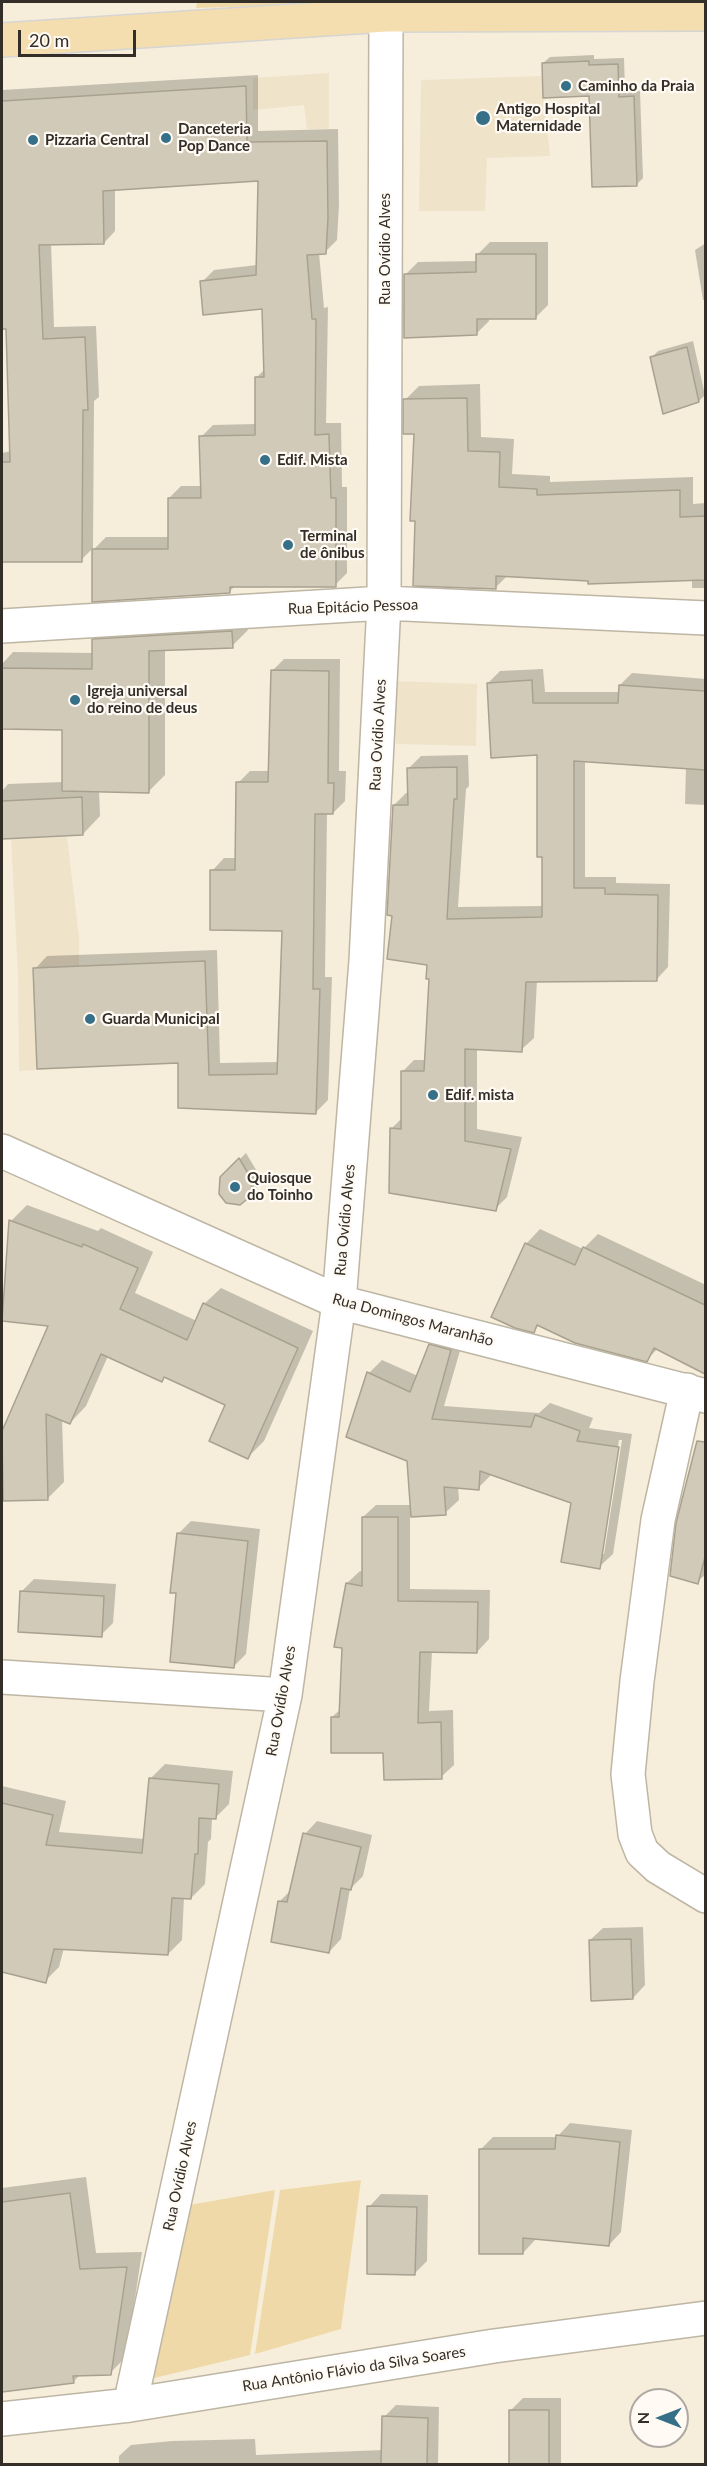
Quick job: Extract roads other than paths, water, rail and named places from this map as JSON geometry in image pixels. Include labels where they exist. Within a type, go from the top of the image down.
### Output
[{"type":"main road","points":[[2,40],[386,15],[705,14]]},
{"type":"street","name":"Rua Ovídio Alves","points":[[130,2405],[285,1695],[339,1302],[366,962],[384,603],[386,15]]},
{"type":"street","name":"Rua Epitácio Pessoa","points":[[2,626],[384,603],[705,618]]},
{"type":"street","name":"Rua Domingos Maranhão","points":[[2,1151],[339,1302],[696,1393]]},
{"type":"street","points":[[696,1393],[658,1520],[637,1682],[628,1774],[635,1834],[642,1852],[658,1867],[705,1896]]},
{"type":"street","points":[[2,1677],[285,1695]]},
{"type":"street","name":"Rua Antônio Flávio da Silva Soares","points":[[2,2418],[130,2405],[494,2346],[705,2318]]},
{"type":"place","name":"Caminho da Praia","points":[[566,86]]},
{"type":"place","name":"Antigo Hospital Maternidade","points":[[483,118]]},
{"type":"place","name":"Danceteria Pop Dance","points":[[166,138]]},
{"type":"place","name":"Pizzaria Central","points":[[33,140]]},
{"type":"place","name":"Edif. Mista","points":[[265,460]]},
{"type":"place","name":"Terminal de ônibus","points":[[288,545]]},
{"type":"place","name":"Igreja universal do reino de deus","points":[[75,700]]},
{"type":"place","name":"Guarda Municipal","points":[[90,1019]]},
{"type":"place","name":"Edif. mista","points":[[433,1095]]},
{"type":"place","name":"Quiosque do Toinho","points":[[235,1187]]}]
